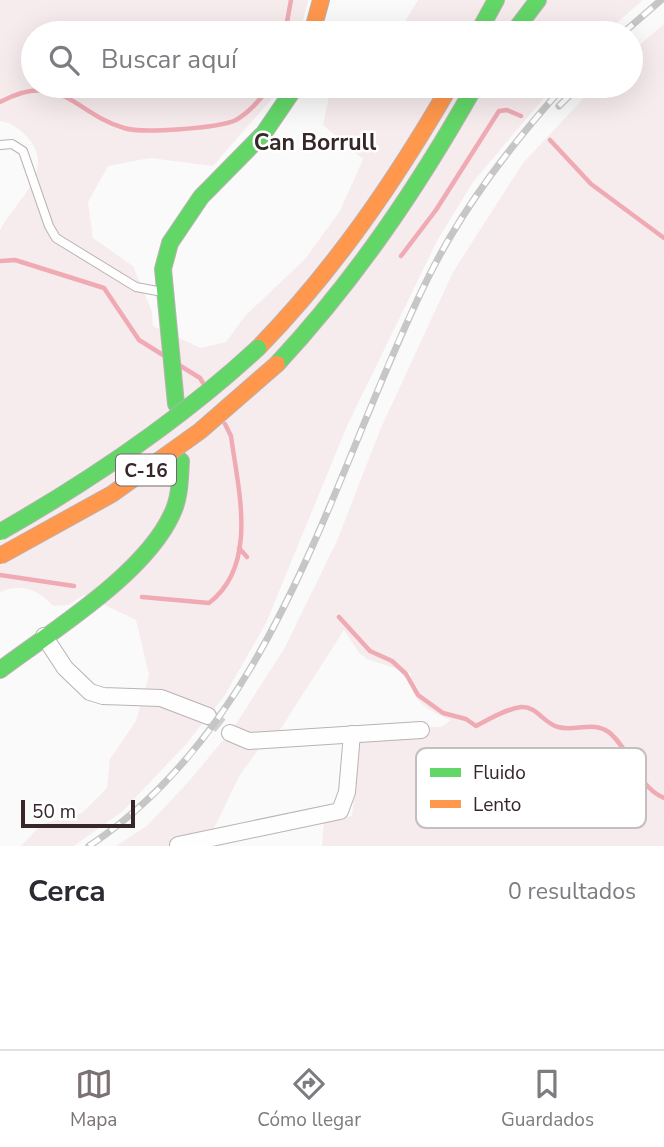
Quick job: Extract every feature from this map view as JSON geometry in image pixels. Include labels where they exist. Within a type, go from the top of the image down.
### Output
[{"type":"main road","points":[[315,21],[321,0]]},
{"type":"main road","points":[[485,21],[496,0]]},
{"type":"main road","points":[[509,21],[520,0]]},
{"type":"main road","points":[[522,21],[538,0]]},
{"type":"main road","points":[[176,404],[163,269],[165,250],[176,230],[269,129],[288,98]]},
{"type":"main road","name":"C-16","points":[[0,531],[100,474],[153,438],[219,385],[289,318],[376,210],[443,98]]},
{"type":"main road","name":"C-16","points":[[0,556],[112,494],[200,431],[277,364],[323,315],[390,230],[426,175],[468,98]]},
{"type":"main road","points":[[0,670],[121,576],[161,533],[177,499],[181,461]]},
{"type":"street","points":[[44,636],[65,668],[90,692],[103,696],[161,698],[208,716]]},
{"type":"street","points":[[230,733],[249,741],[421,730]]},
{"type":"street","points":[[178,845],[340,811],[347,792],[352,734]]},
{"type":"lane","points":[[0,145],[12,144],[23,150],[49,226],[56,238],[136,287],[166,292]]},
{"type":"shaded area","points":[[0,0],[308,0],[303,21],[21,21],[21,98],[272,98],[213,166],[150,158],[108,166],[88,202],[93,238],[133,266],[152,312],[153,326],[201,348],[226,342],[245,316],[305,259],[340,211],[363,159],[323,125],[329,98],[544,98],[473,182],[437,241],[347,426],[266,623],[225,695],[187,743],[123,811],[74,846],[21,846],[42,824],[82,813],[107,788],[110,759],[136,721],[149,675],[136,620],[84,595],[68,605],[53,606],[29,589],[15,588],[0,592],[0,230],[30,186],[38,162],[36,150],[28,138],[19,129],[0,121]]},
{"type":"shaded area","points":[[418,0],[643,0],[619,21],[405,21]]},
{"type":"shaded area","points":[[664,24],[664,846],[322,846],[324,822],[352,816],[361,728],[441,727],[451,720],[421,703],[413,690],[411,673],[367,659],[359,653],[344,630],[278,733],[260,747],[240,775],[210,836],[171,837],[171,846],[116,846],[148,825],[190,780],[234,727],[284,649],[337,541],[380,430],[453,272],[523,163],[584,98],[643,98],[643,42]]},
{"type":"waterway","points":[[287,21],[291,0]]},
{"type":"waterway","points":[[0,102],[21,93]]},
{"type":"waterway","points":[[68,98],[107,122],[133,130],[180,129],[227,123],[251,109],[261,98]]},
{"type":"waterway","points":[[401,256],[436,210],[499,111],[507,110],[521,116]]},
{"type":"waterway","points":[[550,140],[591,184],[664,238]]},
{"type":"waterway","points":[[0,261],[15,260],[104,288],[139,340],[163,355]]},
{"type":"waterway","points":[[179,365],[200,378],[203,383]]},
{"type":"waterway","points":[[142,597],[209,603],[225,587],[235,568],[240,547],[240,502],[231,436],[225,424]]},
{"type":"waterway","points":[[239,548],[247,557]]},
{"type":"waterway","points":[[0,575],[74,586]]},
{"type":"waterway","points":[[339,617],[370,651],[392,661],[406,674],[418,695],[443,713],[466,719],[476,726],[509,710],[527,707],[558,727],[604,729],[623,748]]},
{"type":"waterway","points":[[646,784],[664,798]]},
{"type":"tunnel","points":[[208,716],[230,733]]},
{"type":"railway","points":[[637,21],[661,0]]},
{"type":"railway","points":[[89,846],[154,794],[208,732],[254,663],[293,589],[393,354],[441,253],[489,178],[554,98]]},
{"type":"railway","points":[[559,106],[567,98]]},
{"type":"traffic: fast","points":[[485,21],[496,0]]},
{"type":"traffic: fast","points":[[522,21],[538,0]]},
{"type":"traffic: fast","points":[[176,404],[163,269],[170,243],[201,197],[264,133],[288,98]]},
{"type":"traffic: fast","points":[[277,364],[333,299],[384,231],[468,98]]},
{"type":"traffic: fast","points":[[0,532],[134,448],[197,400],[258,348]]},
{"type":"traffic: fast","points":[[0,670],[95,600],[141,558],[159,536],[175,508],[181,461]]},
{"type":"traffic: slow","points":[[315,21],[321,0]]},
{"type":"traffic: slow","points":[[258,348],[313,287],[362,223],[408,156],[443,98]]},
{"type":"traffic: slow","points":[[0,556],[112,494],[200,431],[277,364]]},
{"type":"district","name":"Can Borrull","points":[[315,142]]}]
